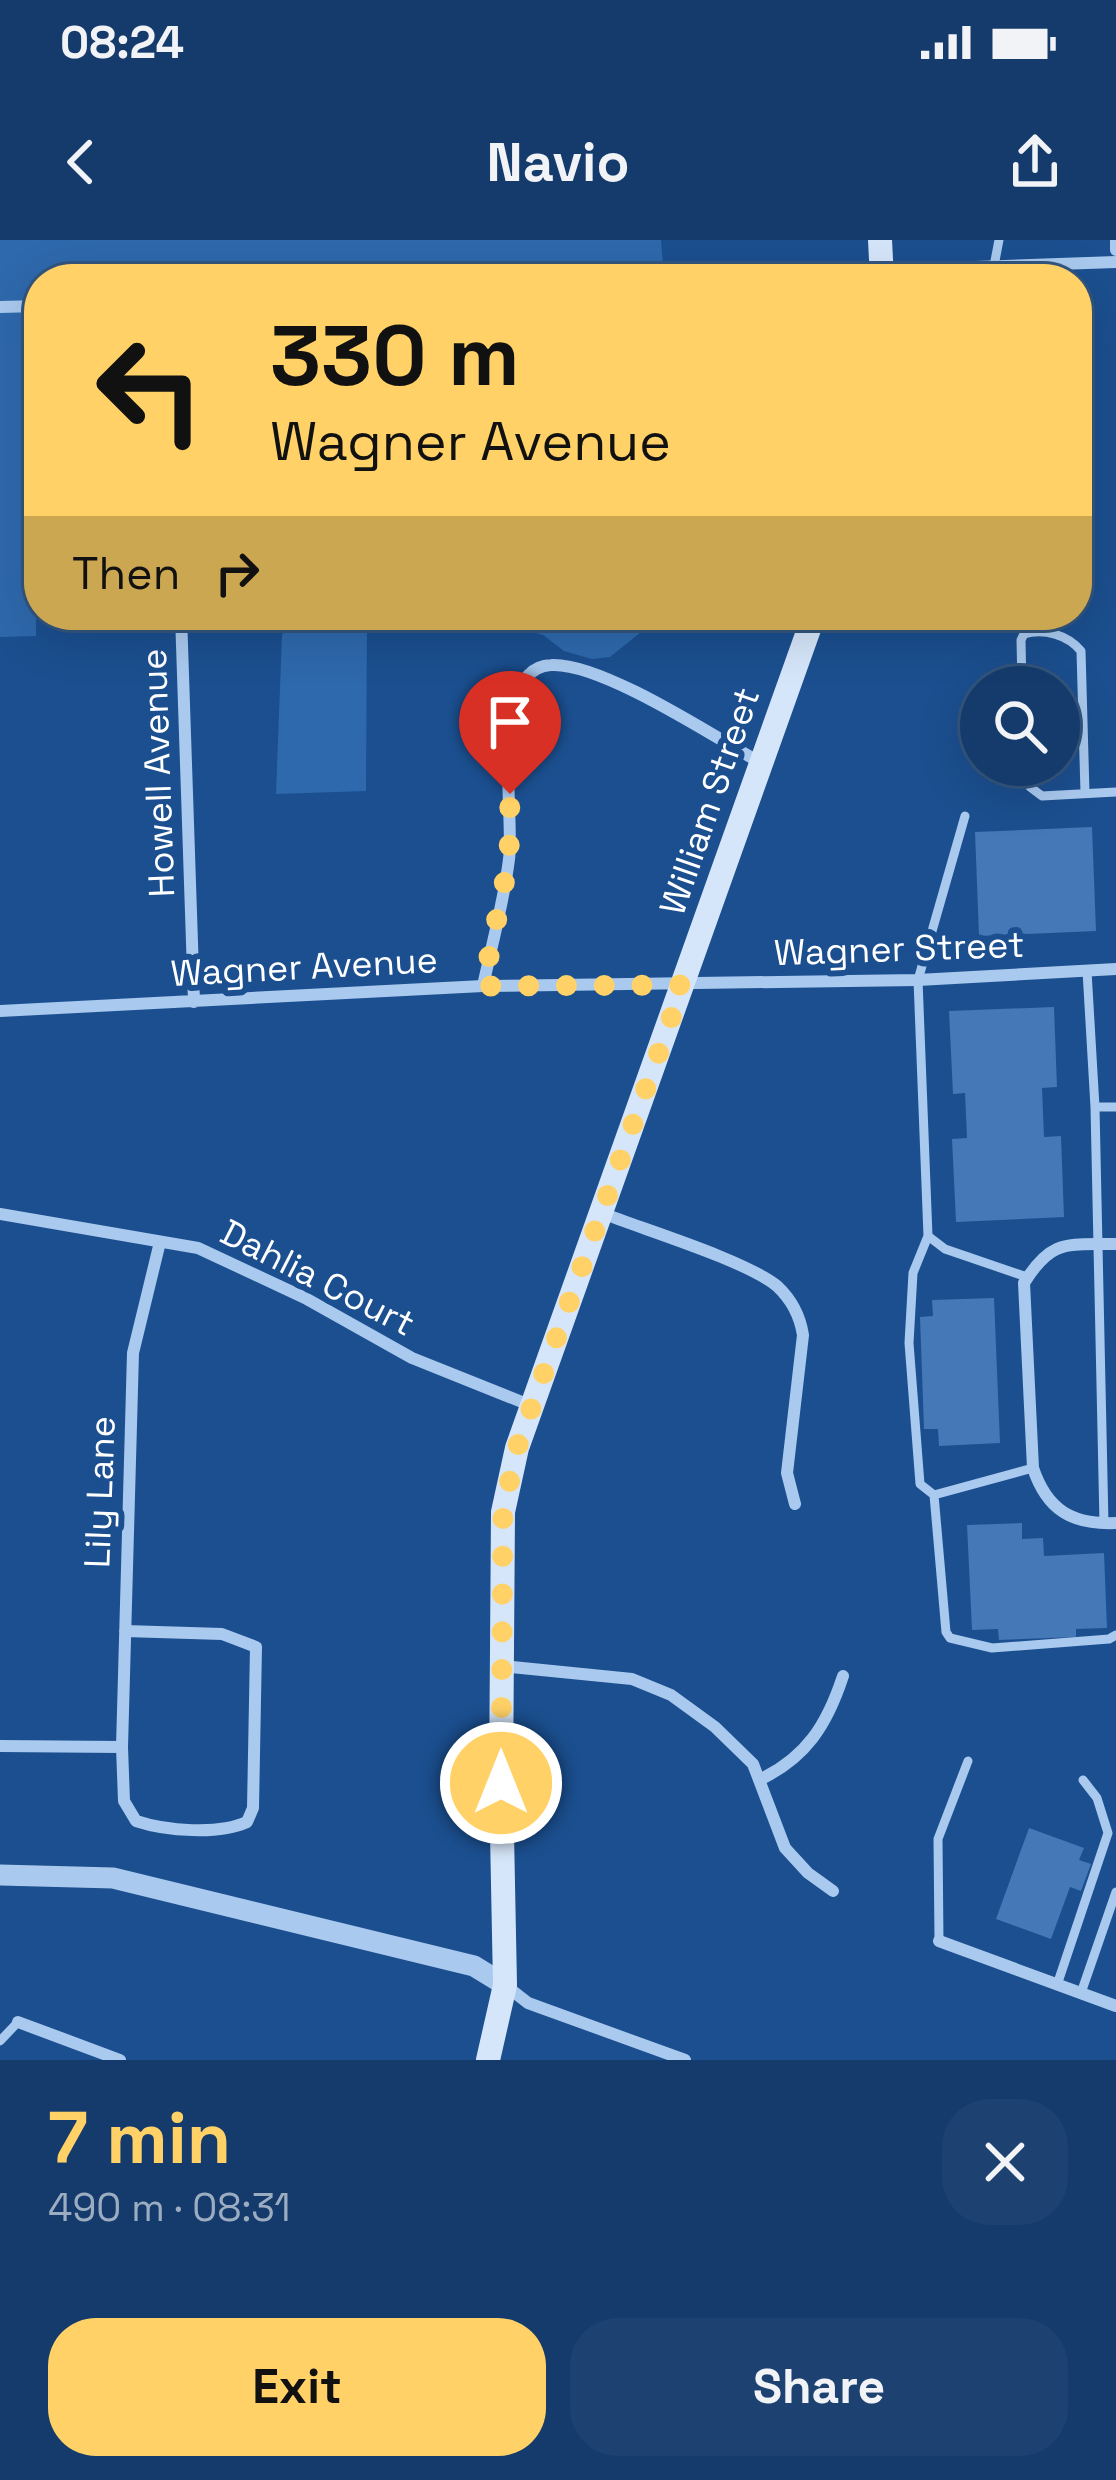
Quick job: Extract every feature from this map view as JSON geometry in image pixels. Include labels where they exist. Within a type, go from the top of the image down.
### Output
[{"type":"main road","name":"William Street","points":[[488,2060],[506,1985],[503,1511],[517,1448],[808,630]]},
{"type":"street","points":[[1116,240],[1116,250]]},
{"type":"street","points":[[1055,264],[1116,262]]},
{"type":"street","name":"Howell Avenue","points":[[182,630],[194,1002]]},
{"type":"street","points":[[483,986],[509,860],[508,726],[519,693],[545,664],[612,683],[760,762]]},
{"type":"street","name":"Wagner Street","points":[[683,985],[918,980],[1116,969]]},
{"type":"street","name":"Wagner Avenue","points":[[0,1011],[483,986],[683,985]]},
{"type":"street","points":[[602,1213],[764,1276],[788,1297],[803,1335],[787,1473],[795,1504]]},
{"type":"street","name":"Dahlia Court","points":[[0,1214],[198,1248],[305,1298],[412,1358],[532,1406]]},
{"type":"street","name":"Lily Lane","points":[[125,1630],[222,1634],[256,1647],[253,1808],[247,1822],[233,1828],[153,1826],[136,1821],[124,1801],[122,1747],[125,1630],[133,1353],[160,1242]]},
{"type":"street","points":[[1110,1524],[1075,1520],[1054,1509],[1040,1490],[1033,1468],[1024,1283],[1049,1250],[1116,1244]]},
{"type":"street","points":[[501,1666],[632,1679],[671,1695],[753,1764],[784,1848],[833,1891]]},
{"type":"street","points":[[759,1780],[784,1768],[811,1743],[830,1716],[843,1676]]},
{"type":"street","points":[[0,1746],[122,1747]]},
{"type":"street","points":[[0,1875],[113,1878],[474,1966],[528,2003],[686,2060]]},
{"type":"street","points":[[940,1941],[1116,2006]]},
{"type":"street","points":[[18,2022],[120,2060]]},
{"type":"lane","points":[[1022,666],[1024,634],[1044,631],[1074,643],[1081,651],[1085,788]]},
{"type":"lane","points":[[1030,786],[1035,793],[1059,796],[1085,788],[1116,792]]},
{"type":"lane","points":[[965,816],[918,980],[928,1236],[913,1273],[909,1343],[920,1484],[934,1495],[946,1632],[950,1638],[992,1648],[1109,1640],[1116,1635]]},
{"type":"lane","points":[[1087,971],[1110,1524]]},
{"type":"lane","points":[[1095,1107],[1116,1107]]},
{"type":"lane","points":[[928,1236],[944,1249],[1027,1277]]},
{"type":"lane","points":[[934,1495],[1033,1468]]},
{"type":"lane","points":[[940,1941],[938,1839],[968,1761]]},
{"type":"lane","points":[[1057,1984],[1108,1833],[1097,1798],[1082,1780]]},
{"type":"lane","points":[[1081,1994],[1116,1892]]},
{"type":"lane","points":[[0,2042],[18,2022]]},
{"type":"shaded area","points":[[0,240],[661,240],[663,264],[24,264],[24,630],[36,630],[36,636],[0,637]]},
{"type":"shaded area","points":[[285,630],[367,630],[366,791],[276,794]]},
{"type":"shaded area","points":[[527,630],[643,630],[610,657],[592,659],[564,651]]},
{"type":"building","points":[[1092,827],[1096,931],[979,936],[975,832]]},
{"type":"building","points":[[1054,1007],[1057,1087],[1042,1088],[1044,1137],[1061,1136],[1064,1217],[956,1222],[952,1139],[967,1138],[965,1093],[953,1094],[949,1011]]},
{"type":"building","points":[[994,1298],[1000,1443],[939,1446],[938,1429],[924,1429],[920,1317],[933,1316],[932,1300]]},
{"type":"building","points":[[1022,1523],[1022,1539],[1043,1538],[1044,1556],[1104,1553],[1107,1628],[1076,1629],[1076,1637],[999,1640],[998,1629],[972,1630],[967,1525]]},
{"type":"building","points":[[1029,1828],[1084,1848],[1079,1860],[1091,1864],[1081,1891],[1070,1887],[1051,1939],[996,1919]]},
{"type":"route","points":[[501,1783],[503,1511],[517,1448],[683,985],[483,986],[509,860],[510,794]]}]
